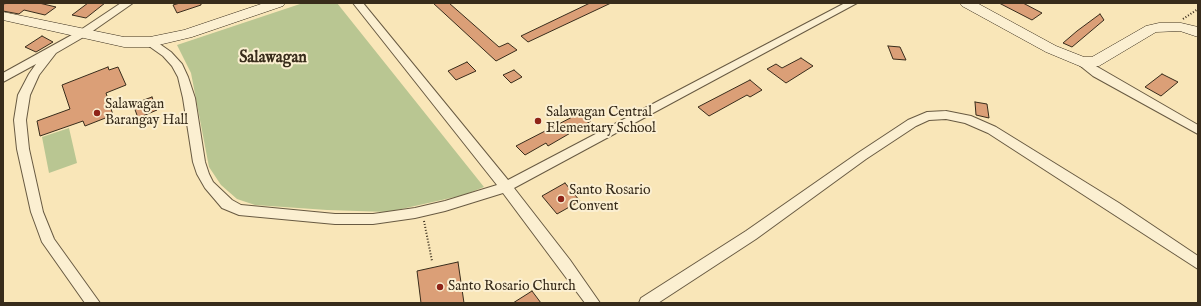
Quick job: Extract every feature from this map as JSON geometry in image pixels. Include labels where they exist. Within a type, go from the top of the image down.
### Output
[{"type":"main road","points":[[3,16],[124,42],[150,42],[187,34],[278,3]]},
{"type":"main road","points":[[967,3],[1051,49],[1082,62],[1100,59],[1151,29],[1159,27],[1181,27],[1198,32]]},
{"type":"street","points":[[3,78],[83,33],[128,3]]},
{"type":"street","points":[[358,3],[506,187],[593,303]]},
{"type":"street","points":[[150,42],[167,54],[177,64],[183,77],[189,98],[199,162],[203,174],[209,185],[227,204],[239,210],[252,212],[335,219],[373,219],[422,212],[506,187],[852,3]]},
{"type":"street","points":[[52,50],[34,74],[24,95],[20,120],[23,149],[37,212],[49,242],[93,303]]},
{"type":"street","points":[[1082,62],[1097,73],[1198,130]]},
{"type":"street","points":[[646,303],[751,235],[862,156],[912,123],[927,116],[946,115],[967,119],[992,130],[1022,147],[1198,263]]},
{"type":"path","points":[[1181,27],[1184,18],[1198,9]]},
{"type":"path","points":[[422,212],[432,261]]},
{"type":"green space","points":[[303,3],[337,3],[484,187],[464,195],[388,212],[327,210],[255,205],[237,199],[221,185],[209,167],[191,73],[177,45]]},
{"type":"green space","points":[[69,128],[77,163],[49,173],[42,137]]},
{"type":"building","points":[[39,3],[56,7],[45,15],[24,10],[19,14],[3,11],[3,4]]},
{"type":"building","points":[[88,3],[105,3],[86,18],[72,15]]},
{"type":"building","points":[[180,3],[201,3],[201,5],[177,13],[173,5]]},
{"type":"building","points":[[433,3],[449,3],[499,47],[508,43],[517,50],[496,61]]},
{"type":"building","points":[[590,3],[611,3],[528,42],[521,36]]},
{"type":"building","points":[[999,3],[1023,3],[1042,13],[1032,20]]},
{"type":"building","points":[[1100,14],[1104,20],[1072,47],[1063,43],[1077,31]]},
{"type":"building","points":[[42,36],[53,42],[36,52],[25,47]]},
{"type":"building","points":[[888,46],[900,47],[906,60],[893,59]]},
{"type":"building","points":[[801,58],[813,66],[786,83],[767,69],[776,64],[782,68]]},
{"type":"building","points":[[467,62],[476,71],[456,80],[448,71]]},
{"type":"building","points":[[108,67],[109,70],[118,67],[126,85],[106,93],[113,115],[85,126],[83,121],[40,136],[37,121],[70,109],[62,85]]},
{"type":"building","points":[[514,70],[522,77],[511,83],[503,75]]},
{"type":"building","points":[[1162,74],[1178,82],[1161,96],[1145,87]]},
{"type":"building","points":[[750,80],[762,90],[750,97],[747,95],[709,116],[698,107]]},
{"type":"building","points":[[152,97],[157,110],[138,118],[133,104]]},
{"type":"building","points":[[975,102],[987,104],[989,118],[976,115]]},
{"type":"building","points":[[582,112],[591,121],[548,146],[546,143],[525,155],[516,146]]},
{"type":"building","name":"Santo Rosario Convent","points":[[565,183],[580,201],[557,214],[542,196]]},
{"type":"building","name":"Santo Rosario Church","points":[[458,262],[464,303],[421,303],[417,271]]},
{"type":"building","points":[[532,291],[541,303],[513,303]]},
{"type":"place","name":"Salawagan Barangay Hall","points":[[97,113]]},
{"type":"place","name":"Salawagan Central Elementary School","points":[[538,121]]},
{"type":"place","name":"Santo Rosario Convent","points":[[561,199]]},
{"type":"place","name":"Santo Rosario Church","points":[[440,287]]},
{"type":"district","name":"Salawagan","points":[[273,59]]}]
